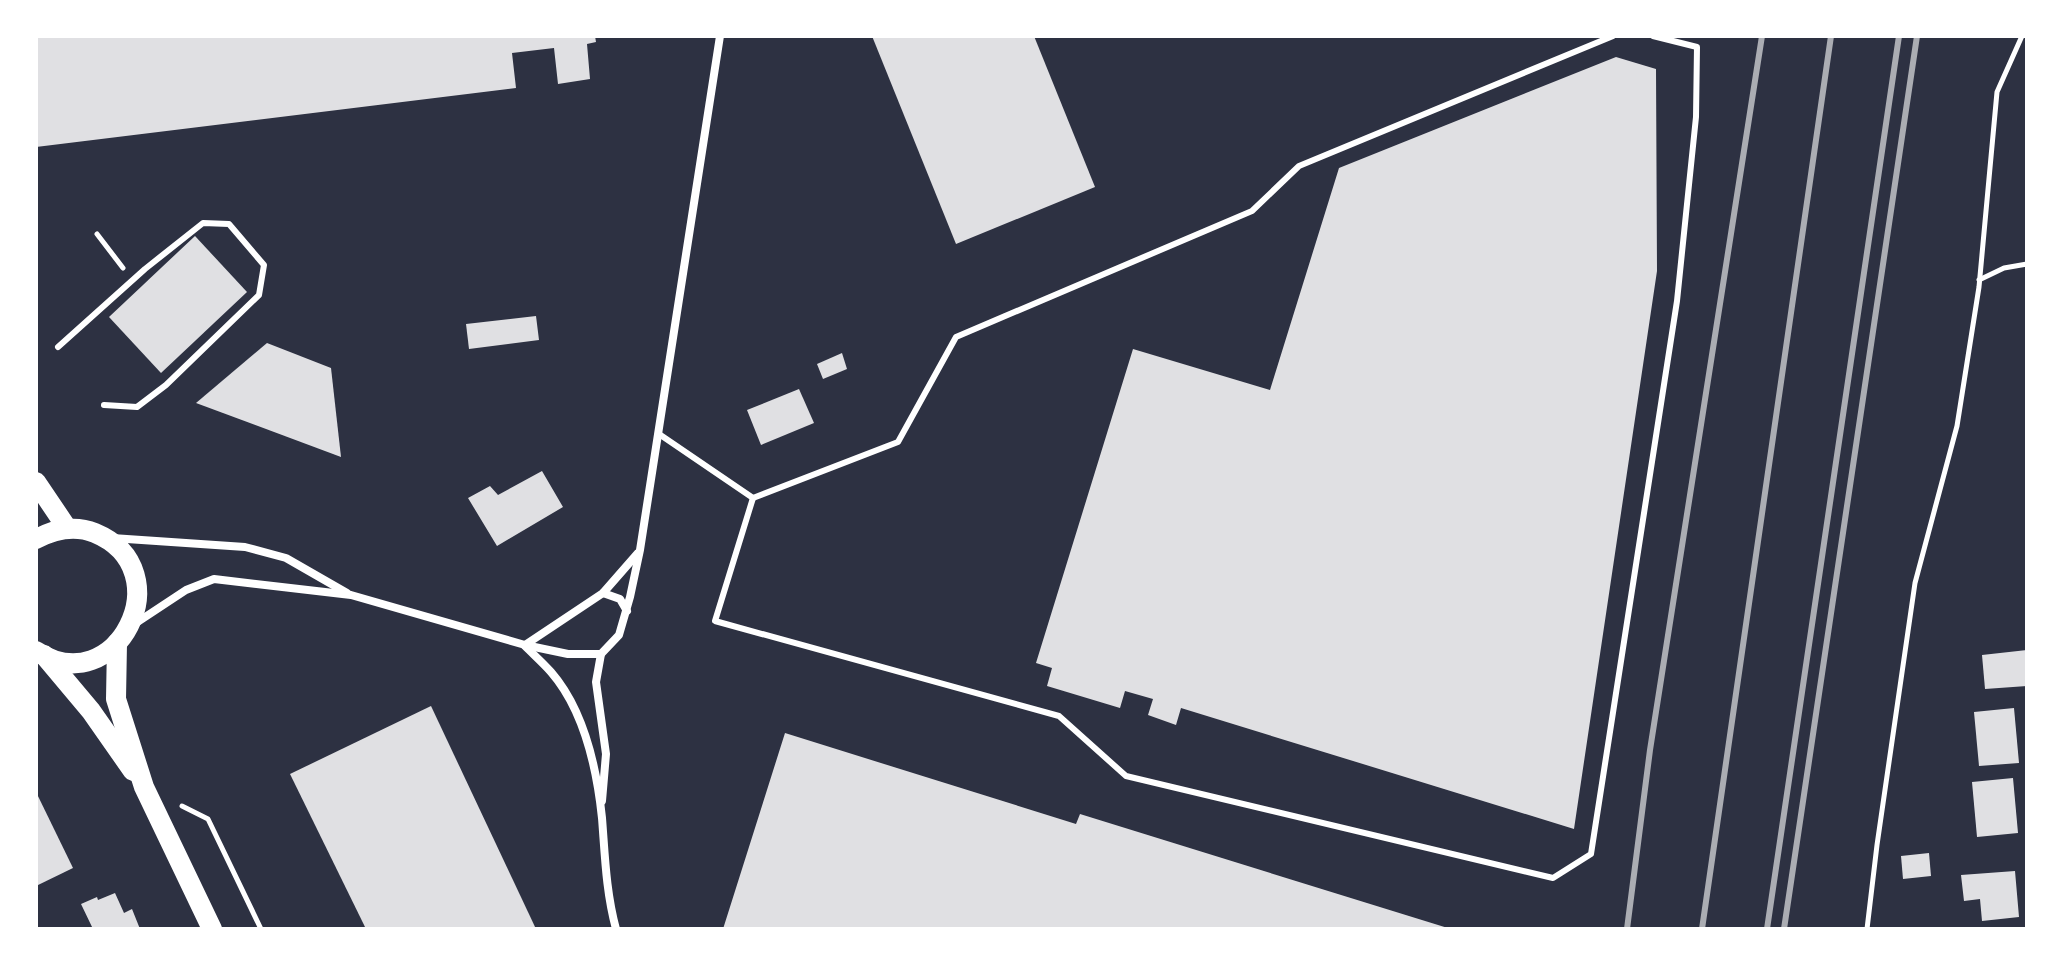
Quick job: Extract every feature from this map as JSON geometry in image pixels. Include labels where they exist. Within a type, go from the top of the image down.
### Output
[{"type":"main road","points":[[36,482],[67,528]]},
{"type":"main road","points":[[36,539],[67,528],[87,530],[105,538],[121,551],[132,567],[137,587],[136,608],[123,635],[116,699],[144,787],[212,929]]},
{"type":"main road","points":[[40,653],[59,661],[96,660],[123,635]]},
{"type":"main road","points":[[40,653],[91,711],[144,787]]},
{"type":"street","points":[[601,814],[606,754],[596,682],[601,654],[619,635],[627,611],[640,550],[720,36]]},
{"type":"street","points":[[105,538],[245,547],[286,558],[351,595]]},
{"type":"street","points":[[525,645],[603,593],[640,550]]},
{"type":"street","points":[[123,635],[186,590],[214,579],[351,595],[525,645],[568,654],[601,654]]},
{"type":"street","points":[[603,593],[620,599],[627,611]]},
{"type":"street","points":[[525,645],[553,674],[577,714],[593,767],[601,814],[608,898],[616,929]]},
{"type":"lane","points":[[753,498],[898,442],[956,337],[1252,211],[1299,166],[1613,36]]},
{"type":"lane","points":[[753,498],[715,621],[1059,716],[1126,776],[1553,878],[1591,854],[1677,301],[1696,117],[1697,47],[1653,36]]},
{"type":"lane","points":[[58,347],[203,223],[229,224],[264,265],[259,295],[166,385],[137,407],[104,405]]},
{"type":"lane","points":[[659,434],[753,498]]},
{"type":"path","points":[[1867,929],[1915,583],[1957,426],[1979,280],[1997,92],[2022,36]]},
{"type":"path","points":[[97,234],[133,280]]},
{"type":"path","points":[[1979,280],[2004,268],[2027,264]]},
{"type":"path","points":[[144,787],[208,819],[261,929]]},
{"type":"building","points":[[36,36],[595,36],[596,42],[587,44],[590,79],[558,84],[554,48],[512,53],[516,88],[36,147]]},
{"type":"building","points":[[872,36],[1034,36],[1095,187],[956,244]]},
{"type":"building","points":[[1616,57],[1656,69],[1657,271],[1574,829],[1181,708],[1176,725],[1148,715],[1153,699],[1125,691],[1120,708],[1047,686],[1052,668],[1036,663],[1133,349],[1270,390],[1339,168]]},
{"type":"building","points":[[195,236],[247,292],[161,373],[109,317]]},
{"type":"building","points":[[536,316],[539,340],[469,349],[466,324]]},
{"type":"building","points":[[267,343],[331,368],[341,457],[196,403]]},
{"type":"building","points":[[842,353],[847,369],[823,379],[817,364]]},
{"type":"building","points":[[799,389],[814,423],[761,445],[747,410]]},
{"type":"building","points":[[542,471],[563,507],[497,546],[468,498],[490,486],[498,495]]},
{"type":"building","points":[[2027,650],[2027,686],[1985,689],[1982,655]]},
{"type":"building","points":[[431,706],[536,929],[366,929],[290,774]]},
{"type":"building","points":[[2014,708],[2019,763],[1979,766],[1974,712]]},
{"type":"building","points":[[785,733],[1076,824],[1080,814],[1451,929],[723,929]]},
{"type":"building","points":[[2013,778],[2018,833],[1977,837],[1972,782]]},
{"type":"building","points":[[36,792],[73,868],[36,886]]},
{"type":"building","points":[[1929,853],[1931,876],[1903,879],[1901,856]]},
{"type":"building","points":[[2015,871],[2019,917],[1982,921],[1980,899],[1964,901],[1961,875]]},
{"type":"building","points":[[115,893],[124,913],[132,909],[140,929],[93,929],[81,904]]},
{"type":"railway","points":[[1627,929],[1650,750],[1762,36]]},
{"type":"railway","points":[[1702,929],[1831,36]]},
{"type":"railway","points":[[1767,929],[1899,36]]},
{"type":"railway","points":[[1784,929],[1917,36]]}]
